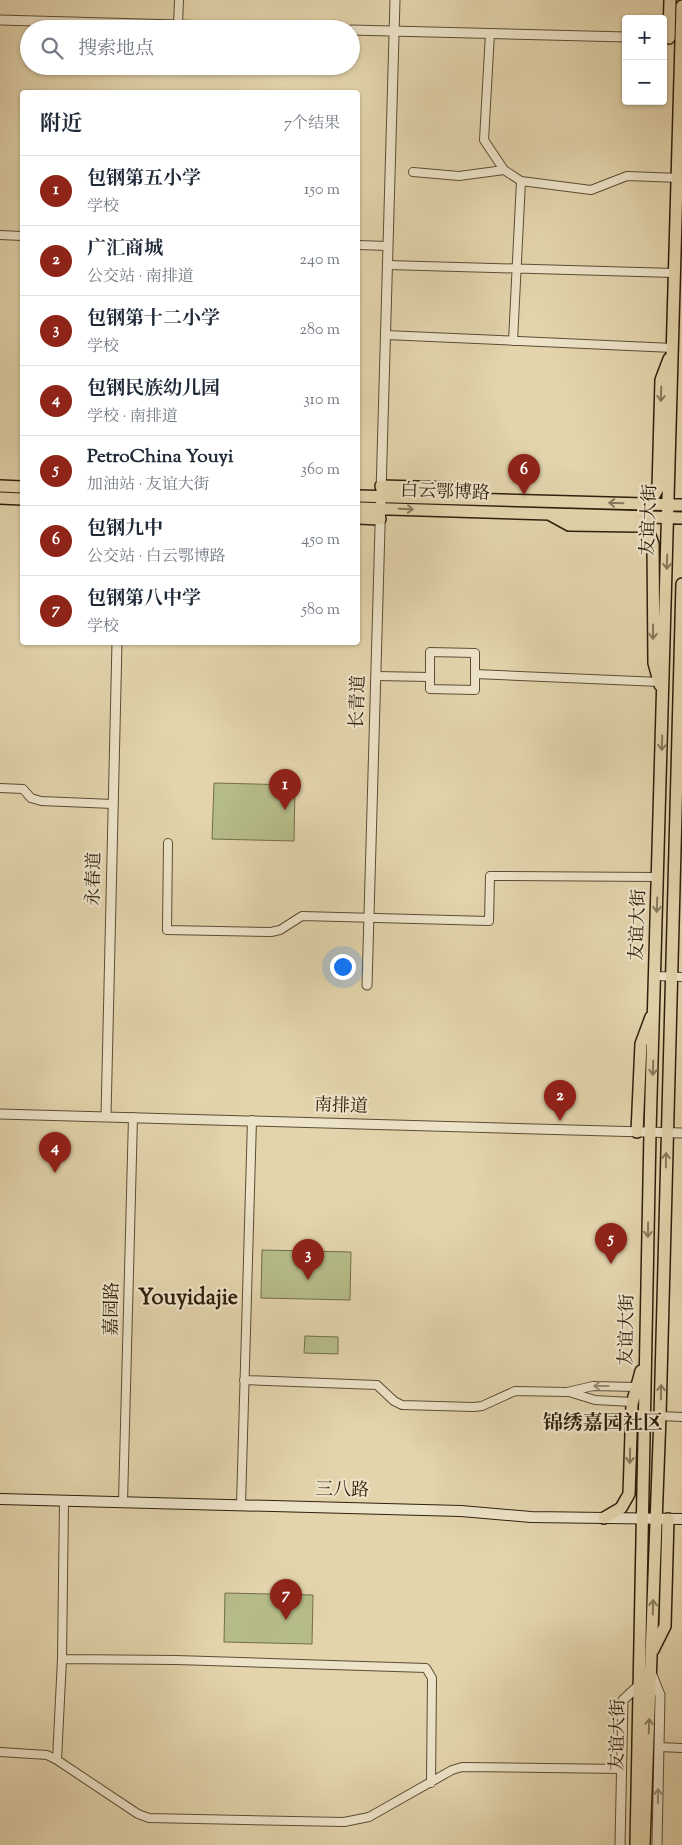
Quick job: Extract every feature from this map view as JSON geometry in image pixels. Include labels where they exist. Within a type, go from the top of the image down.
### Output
[{"type":"main road","points":[[667,28],[670,0]]},
{"type":"main road","name":"友谊大街","points":[[636,1845],[637,1687],[650,1132],[656,976],[674,273],[680,178],[682,6]]},
{"type":"main road","points":[[640,504],[652,499],[658,488],[661,380],[673,348]]},
{"type":"main road","points":[[0,486],[20,487]]},
{"type":"main road","name":"白云鄂博路","points":[[360,496],[381,491],[452,488],[466,499],[682,505]]},
{"type":"main road","points":[[0,498],[20,499]]},
{"type":"main road","name":"白云鄂博路","points":[[360,508],[381,513],[548,514],[682,518]]},
{"type":"main road","points":[[360,518],[381,513]]},
{"type":"main road","points":[[548,514],[569,525],[639,526],[649,532],[653,544],[654,663],[663,694]]},
{"type":"main road","name":"友谊大街","points":[[644,1845],[660,1416],[666,1132],[676,977],[682,584]]},
{"type":"main road","points":[[638,1132],[641,1044],[655,1006]]},
{"type":"main road","points":[[604,1518],[621,1508],[629,1494],[632,1402],[645,1357]]},
{"type":"main road","name":"三八路","points":[[0,1499],[461,1511],[531,1516],[682,1519]]},
{"type":"main road","points":[[652,1652],[665,1626],[668,1519]]},
{"type":"street","points":[[178,0],[178,20]]},
{"type":"street","name":"长青道","points":[[367,985],[395,0]]},
{"type":"street","points":[[0,20],[20,21]]},
{"type":"street","points":[[360,30],[622,37]]},
{"type":"street","points":[[490,33],[484,140],[504,170],[521,181],[591,190],[627,176],[680,178]]},
{"type":"street","points":[[667,38],[682,38]]},
{"type":"street","points":[[414,172],[459,176],[504,170]]},
{"type":"street","points":[[513,341],[521,181]]},
{"type":"street","points":[[0,235],[20,236]]},
{"type":"street","points":[[360,245],[388,246]]},
{"type":"street","points":[[388,265],[674,273]]},
{"type":"street","points":[[386,335],[673,348]]},
{"type":"street","name":"永春道","points":[[106,1116],[117,645]]},
{"type":"street","points":[[430,652],[475,653],[475,674],[475,690],[430,689],[430,652]]},
{"type":"street","points":[[475,674],[660,682]]},
{"type":"street","points":[[376,676],[430,677]]},
{"type":"street","points":[[0,788],[23,789],[31,798],[41,801],[113,804]]},
{"type":"street","points":[[168,843],[167,930],[271,932],[280,930],[302,916],[489,922],[490,876],[658,877]]},
{"type":"street","points":[[656,976],[676,977]]},
{"type":"street","name":"南排道","points":[[0,1114],[682,1133]]},
{"type":"street","name":"嘉园路","points":[[123,1502],[133,1117]]},
{"type":"street","points":[[241,1505],[252,1120]]},
{"type":"street","points":[[244,1380],[377,1384],[398,1404],[412,1405],[479,1407],[515,1390],[567,1392],[595,1400],[632,1402]]},
{"type":"street","points":[[567,1392],[593,1386],[636,1387]]},
{"type":"street","points":[[660,1416],[682,1417]]},
{"type":"street","points":[[57,1760],[62,1659],[64,1501]]},
{"type":"street","points":[[62,1659],[176,1660],[426,1668],[432,1678],[431,1783]]},
{"type":"street","points":[[651,1673],[660,1694],[657,1845]]},
{"type":"street","points":[[620,1845],[623,1700],[637,1687]]},
{"type":"street","points":[[659,1747],[682,1748]]},
{"type":"street","points":[[0,1752],[47,1755],[138,1814],[149,1818],[352,1822],[369,1817],[452,1770],[462,1767],[622,1769]]},
{"type":"green space","points":[[214,783],[295,785],[294,841],[212,839]]},
{"type":"green space","points":[[262,1250],[351,1252],[350,1300],[261,1298]]},
{"type":"green space","points":[[305,1336],[338,1337],[338,1354],[304,1353]]},
{"type":"green space","points":[[225,1593],[313,1595],[312,1644],[224,1642]]},
{"type":"place","name":"包钢九中","points":[[524,495]]},
{"type":"place","name":"包钢第五小学","points":[[285,810]]},
{"type":"place","name":"广汇商城","points":[[560,1121]]},
{"type":"place","name":"包钢民族幼儿园","points":[[55,1173]]},
{"type":"place","name":"PetroChina Youyi","points":[[611,1264]]},
{"type":"place","name":"包钢第十二小学","points":[[308,1280]]},
{"type":"place","name":"包钢第八中学","points":[[286,1620]]},
{"type":"district","name":"Youyidajie","points":[[188,1299]]},
{"type":"district","name":"锦绣嘉园社区","points":[[603,1424]]}]
